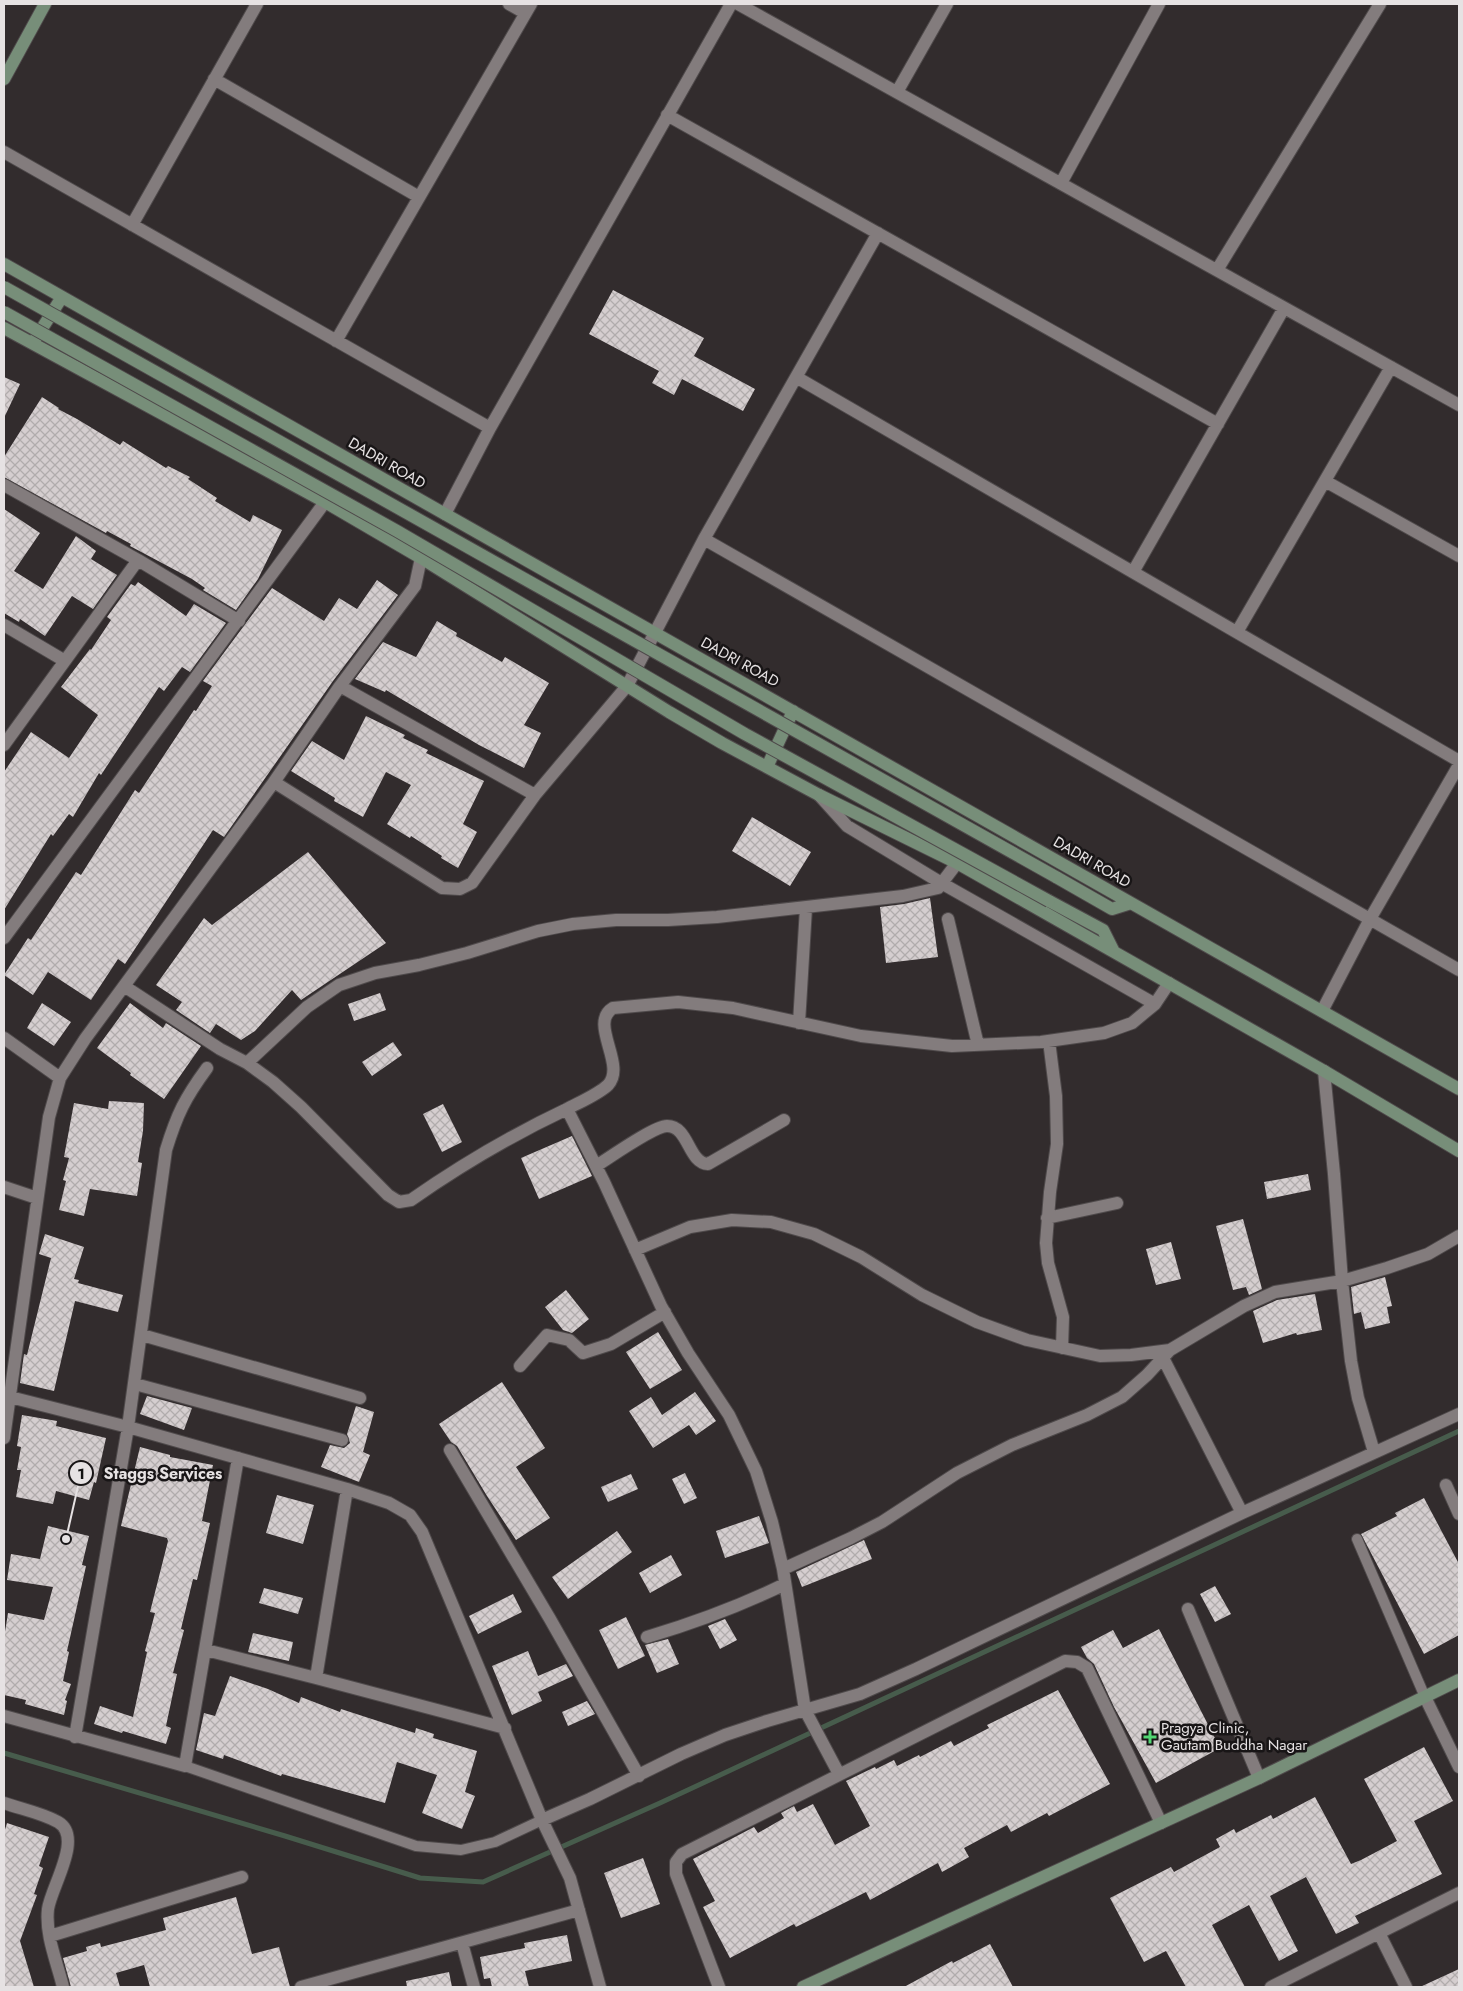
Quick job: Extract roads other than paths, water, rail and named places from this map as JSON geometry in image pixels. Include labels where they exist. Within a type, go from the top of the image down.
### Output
[{"type":"street","points":[[4,79],[45,4]]},
{"type":"street","points":[[132,225],[257,4]]},
{"type":"street","points":[[336,341],[528,9],[508,4]]},
{"type":"street","points":[[445,514],[490,428],[731,4]]},
{"type":"street","points":[[738,4],[1459,405]]},
{"type":"street","points":[[897,92],[947,4]]},
{"type":"street","points":[[1061,183],[1159,4]]},
{"type":"street","points":[[1218,270],[1380,4]]},
{"type":"street","points":[[214,79],[419,197]]},
{"type":"street","points":[[668,115],[1218,424]]},
{"type":"street","points":[[4,152],[490,428]]},
{"type":"street","points":[[274,782],[442,888],[460,889],[472,883],[535,795],[627,686],[704,539],[878,233]]},
{"type":"street","name":"DADRI ROAD","points":[[4,264],[1459,1089]]},
{"type":"street","points":[[4,287],[1112,909],[1132,903]]},
{"type":"street","points":[[33,343],[62,297]]},
{"type":"street","points":[[1133,572],[1284,308]]},
{"type":"street","points":[[4,312],[397,531],[745,734],[1103,930],[1114,952]]},
{"type":"street","points":[[4,328],[325,502],[421,558],[699,730],[819,795],[957,863],[1324,1071],[1459,1151]]},
{"type":"street","points":[[1237,632],[1391,367]]},
{"type":"street","points":[[796,377],[1459,761]]},
{"type":"street","points":[[1325,481],[1459,556]]},
{"type":"street","points":[[4,485],[138,560],[239,621]]},
{"type":"street","points":[[4,938],[325,502]]},
{"type":"street","points":[[704,539],[1459,970]]},
{"type":"street","points":[[4,1438],[49,1117],[60,1078],[85,1039],[274,782],[340,686],[415,586],[421,558]]},
{"type":"street","points":[[4,745],[138,560]]},
{"type":"street","points":[[4,626],[65,661]]},
{"type":"street","points":[[340,686],[535,795]]},
{"type":"street","points":[[767,767],[793,711]]},
{"type":"street","points":[[1322,1011],[1370,919],[1459,765]]},
{"type":"street","points":[[819,795],[846,826],[943,884],[1155,1004]]},
{"type":"street","points":[[247,1062],[307,1007],[339,985],[376,973],[419,965],[467,953],[538,931],[573,924],[616,920],[668,920],[806,908],[932,891],[943,884],[957,863]]},
{"type":"street","points":[[799,1024],[806,908]]},
{"type":"street","points":[[948,919],[978,1045]]},
{"type":"street","points":[[124,986],[220,1049],[247,1062],[273,1082],[301,1107],[388,1195],[399,1202],[411,1200],[479,1155],[519,1132],[567,1110],[608,1085],[613,1077],[614,1068],[604,1025],[608,1011],[613,1008],[678,1002],[733,1008],[799,1024],[861,1036],[952,1046],[978,1045],[1050,1041],[1104,1033],[1132,1023],[1155,1004],[1169,983]]},
{"type":"street","points":[[4,1038],[60,1078]]},
{"type":"street","points":[[1050,1041],[1056,1096],[1057,1144],[1047,1218],[1046,1243],[1048,1263],[1062,1317],[1062,1348]]},
{"type":"street","points":[[75,1737],[128,1427],[166,1150],[175,1120],[188,1094],[207,1068]]},
{"type":"street","points":[[1324,1071],[1350,1361],[1358,1398],[1374,1452]]},
{"type":"street","points":[[567,1110],[596,1166],[664,1312],[688,1353],[729,1415],[756,1471],[772,1522],[783,1569],[805,1710],[839,1774]]},
{"type":"street","points":[[596,1166],[655,1130],[667,1126],[676,1129],[698,1160],[708,1164],[784,1120]]},
{"type":"street","points":[[4,1187],[38,1198]]},
{"type":"street","points":[[1047,1218],[1117,1203]]},
{"type":"street","points":[[635,1250],[690,1227],[732,1220],[771,1222],[814,1234],[861,1257],[922,1295],[977,1322],[1027,1340],[1100,1356],[1166,1354]]},
{"type":"street","points":[[783,1569],[882,1522],[956,1473],[1012,1445],[1087,1415],[1122,1397],[1147,1375],[1166,1354],[1244,1306],[1275,1292],[1342,1281],[1387,1268],[1428,1254],[1459,1236]]},
{"type":"street","points":[[520,1366],[546,1335],[569,1340],[584,1353],[612,1344],[664,1312]]},
{"type":"street","points":[[142,1335],[360,1398]]},
{"type":"street","points":[[1166,1354],[1242,1513]]},
{"type":"street","points":[[134,1384],[342,1440]]},
{"type":"street","points":[[10,1397],[128,1427],[347,1489],[389,1503],[410,1515],[422,1532],[545,1825],[570,1878],[600,1987]]},
{"type":"street","points":[[545,1825],[681,1754],[725,1735],[860,1694],[916,1670],[1242,1513],[1459,1414]]},
{"type":"street","points":[[450,1450],[550,1619],[639,1776]]},
{"type":"street","points":[[4,1716],[185,1766],[238,1458]]},
{"type":"street","points":[[1446,1485],[1459,1514]]},
{"type":"street","points":[[316,1678],[347,1489]]},
{"type":"street","points":[[647,1637],[738,1607],[785,1584]]},
{"type":"street","points":[[1188,1609],[1260,1778]]},
{"type":"street","points":[[206,1650],[505,1728]]},
{"type":"street","points":[[719,1987],[676,1874],[676,1862],[682,1854],[1065,1661],[1077,1662],[1087,1668],[1161,1823]]},
{"type":"street","points":[[803,1987],[1260,1778],[1459,1680]]},
{"type":"street","points":[[1425,1697],[1459,1767]]},
{"type":"street","points":[[4,1803],[59,1822],[68,1832],[69,1843],[48,1907],[47,1924],[63,1987]]},
{"type":"street","points":[[50,1936],[242,1877]]},
{"type":"street","points":[[1271,1987],[1459,1893]]},
{"type":"street","points":[[302,1987],[347,1981],[462,1943],[579,1910]]},
{"type":"street","points":[[1379,1933],[1406,1987]]},
{"type":"street","points":[[462,1943],[474,1987]]},
{"type":"lane","points":[[1356,1539],[1425,1697]]},
{"type":"lane","points":[[185,1766],[416,1846],[461,1850],[495,1842],[545,1825]]},
{"type":"waterway","points":[[4,1753],[420,1878],[483,1882],[660,1803],[1459,1431]]},
{"type":"place","name":"Staggs Services","points":[[66,1539]]},
{"type":"place","name":"Pragya Clinic, Gautam Buddha Nagar","points":[[1150,1737]]}]
